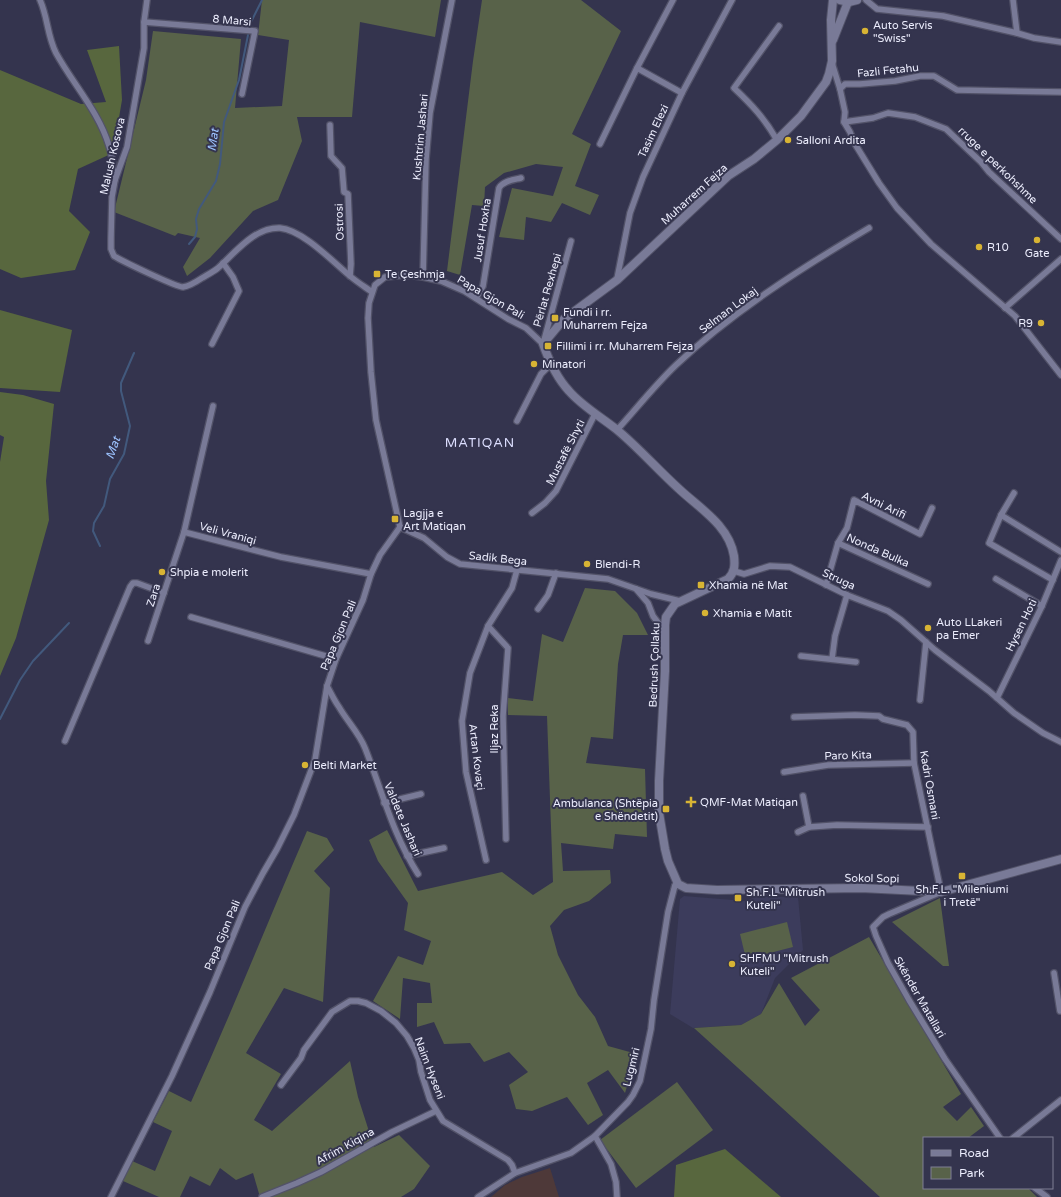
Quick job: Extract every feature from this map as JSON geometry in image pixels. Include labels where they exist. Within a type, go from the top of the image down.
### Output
[{"type":"street","points":[[40,0],[43,7],[49,38],[103,130],[110,147],[115,180]]},
{"type":"street","name":"Malush Kosova","points":[[147,0],[144,22],[144,48],[127,147],[115,180],[112,198],[112,253],[116,258],[181,287],[192,284],[216,269],[252,237],[264,231],[280,228],[290,231],[309,242],[372,292]]},
{"type":"street","name":"Kushtrim Jashari","points":[[423,277],[426,159],[430,114],[452,0]]},
{"type":"street","points":[[600,144],[637,68],[673,0]]},
{"type":"street","name":"Tasim Elezi","points":[[617,280],[630,213],[650,160],[682,93],[732,0]]},
{"type":"street","name":"Muharrem Fejza","points":[[542,344],[564,319],[617,280],[728,176],[754,159],[777,140],[801,116],[826,82],[832,61],[831,20],[833,0]]},
{"type":"street","points":[[844,1],[857,0]]},
{"type":"street","points":[[866,0],[877,9],[943,16],[1017,32],[1034,38],[1061,42]]},
{"type":"street","points":[[1013,0],[1017,32]]},
{"type":"street","name":"Muharrem Fejza","points":[[832,44],[844,1]]},
{"type":"street","name":"8 Marsi","points":[[144,22],[255,31],[242,94]]},
{"type":"street","points":[[777,140],[765,120],[752,104],[734,88],[779,26]]},
{"type":"street","points":[[832,61],[845,112],[844,122],[872,172],[897,208],[931,244],[1005,308],[1025,328],[1061,375]]},
{"type":"street","points":[[637,68],[682,93]]},
{"type":"street","name":"Fazli Fetahu","points":[[840,89],[845,84],[895,81],[920,76],[934,76],[957,90],[1061,92]]},
{"type":"street","name":"rruge e perkohshme","points":[[844,122],[873,118],[888,113],[915,117],[946,129],[981,162],[989,172],[1061,239]]},
{"type":"street","name":"Ostrosi","points":[[330,126],[332,156],[342,168],[344,192],[348,194],[351,264],[350,276]]},
{"type":"street","name":"Jusuf Hoxha","points":[[476,298],[483,286],[500,185],[521,178]]},
{"type":"street","name":"Selman Lokaj","points":[[617,430],[676,366],[707,337],[822,255],[869,228]]},
{"type":"street","name":"Përlat Rexhepi","points":[[542,344],[571,241]]},
{"type":"street","points":[[1005,308],[1061,259]]},
{"type":"street","points":[[212,344],[239,291],[234,276],[223,263]]},
{"type":"street","name":"Papa Gjon Pali","points":[[372,292],[375,285],[385,277],[406,275],[441,281],[464,291],[508,320],[526,328],[542,344]]},
{"type":"street","points":[[372,292],[369,303],[368,318],[371,372],[376,420],[400,527]]},
{"type":"street","points":[[542,344],[550,365],[569,391],[595,414],[617,430],[718,524],[731,544],[734,559],[734,571]]},
{"type":"street","points":[[517,421],[541,374],[550,365]]},
{"type":"street","name":"Veli Vraniqi","points":[[213,406],[184,532],[280,557],[371,574]]},
{"type":"street","name":"Mustafë Shyti","points":[[532,514],[556,492],[595,414]]},
{"type":"street","points":[[1014,493],[1001,515],[989,543],[1053,580]]},
{"type":"street","name":"Avni Arifi","points":[[838,543],[846,528],[854,500],[920,534],[932,508]]},
{"type":"street","points":[[1001,515],[1061,552]]},
{"type":"street","name":"Papa Gjon Pali","points":[[111,1197],[172,1076],[210,992],[245,907],[294,816],[314,760],[327,686],[336,659],[363,600],[371,574],[380,555],[400,527]]},
{"type":"street","name":"Sadik Bega","points":[[400,527],[424,538],[447,557],[460,564],[608,578],[663,598],[680,601]]},
{"type":"street","name":"Zara","points":[[148,641],[184,532]]},
{"type":"street","name":"Nonda Bulka","points":[[826,585],[838,543],[928,584]]},
{"type":"street","name":"Hysen Hoti","points":[[997,698],[1042,606],[1061,560]]},
{"type":"street","name":"Struga","points":[[734,571],[744,574],[770,566],[790,567],[847,595],[888,612],[901,620],[1014,713],[1043,733],[1061,742]]},
{"type":"street","name":"Artan Kovaçi","points":[[486,860],[466,772],[462,721],[470,674],[488,626],[512,588],[517,570]]},
{"type":"street","name":"Bedrush Çollaku","points":[[678,884],[666,855],[659,813],[666,617],[675,604],[723,582],[734,571]]},
{"type":"street","points":[[538,609],[548,595],[556,573]]},
{"type":"street","points":[[996,579],[1042,606]]},
{"type":"street","points":[[65,741],[130,587],[133,583],[137,583],[164,593]]},
{"type":"street","name":"Sadik Bega","points":[[636,589],[648,603],[653,616],[665,632]]},
{"type":"street","points":[[832,659],[835,636],[847,595]]},
{"type":"street","points":[[191,617],[336,659]]},
{"type":"street","name":"Iljaz Reka","points":[[488,626],[508,648],[503,716],[506,839]]},
{"type":"street","points":[[920,700],[926,642]]},
{"type":"street","points":[[801,656],[856,662]]},
{"type":"street","name":"Valdete Jashari","points":[[327,686],[364,747],[384,803],[407,856],[418,874]]},
{"type":"street","name":"Kadri Osmani","points":[[794,717],[855,715],[879,716],[883,719],[908,725],[913,732],[914,763],[941,892]]},
{"type":"street","name":"Paro Kita","points":[[784,772],[828,765],[914,763]]},
{"type":"street","points":[[384,803],[421,794]]},
{"type":"street","points":[[803,796],[809,828]]},
{"type":"street","points":[[798,832],[809,828],[837,825],[928,827]]},
{"type":"street","points":[[407,856],[444,848]]},
{"type":"street","name":"Sokol Sopi","points":[[678,884],[686,888],[717,890],[861,888],[941,892],[1061,858]]},
{"type":"street","name":"Lugmiri","points":[[478,1197],[515,1173],[571,1153],[595,1136],[633,1095],[640,1082],[651,1029],[654,1000],[668,912],[675,885],[678,884]]},
{"type":"street","name":"Skënder Matallari","points":[[941,892],[883,917],[873,927],[888,963],[909,1000],[945,1059],[999,1137]]},
{"type":"street","points":[[1054,973],[1060,1011]]},
{"type":"street","name":"Naim Hyseni","points":[[281,1085],[332,1012],[350,1001],[366,1003],[396,1023],[407,1036],[414,1048],[425,1086],[442,1121],[508,1160],[515,1173]]},
{"type":"street","points":[[1014,1137],[1061,1100]]},
{"type":"street","name":"Afrim Kiqina","points":[[262,1197],[321,1172],[392,1132],[436,1111]]},
{"type":"street","points":[[595,1136],[611,1164],[616,1182],[616,1197]]},
{"type":"street","points":[[1036,1189],[1047,1197]]},
{"type":"shaded area","name":"SHFMU \"Mitrush Kuteli\"","points":[[684,896],[745,901],[756,897],[798,897],[803,950],[775,978],[761,1014],[741,1025],[693,1028],[670,1014],[680,899]]},
{"type":"shaded area","points":[[550,1168],[559,1197],[491,1197],[505,1185],[522,1177]]},
{"type":"green space","points":[[262,0],[441,0],[435,37],[360,22],[352,117],[297,117],[302,141],[278,200],[253,211],[210,258],[187,276],[183,267],[200,238],[178,233],[175,236],[114,212],[146,80],[153,31],[241,39],[235,108],[282,106],[289,40],[258,35]]},
{"type":"green space","points":[[482,0],[581,0],[621,31],[572,134],[591,144],[575,186],[599,195],[590,215],[562,203],[551,222],[526,217],[524,240],[499,237],[512,188],[553,196],[563,167],[536,164],[504,173],[485,187],[484,206],[472,205],[460,275],[447,271]]},
{"type":"green space","points":[[119,46],[122,100],[113,153],[78,169],[69,211],[90,232],[75,270],[21,278],[0,269],[0,70],[81,104],[106,102],[87,50]]},
{"type":"green space","points":[[0,310],[72,330],[60,392],[0,388]]},
{"type":"green space","points":[[0,392],[23,395],[54,404],[46,481],[49,520],[16,638],[0,676],[0,462],[4,437],[0,435]]},
{"type":"green space","points":[[585,588],[615,591],[637,613],[648,635],[623,635],[618,664],[613,739],[591,737],[586,763],[645,769],[647,837],[615,834],[613,849],[561,843],[563,871],[610,870],[611,883],[589,901],[564,910],[550,926],[558,955],[578,995],[595,1017],[608,1046],[637,1054],[625,1093],[608,1070],[587,1083],[603,1115],[588,1125],[567,1097],[532,1111],[516,1109],[509,1085],[528,1072],[509,1052],[484,1062],[470,1043],[444,1044],[434,1022],[417,1027],[417,1003],[432,1003],[430,983],[403,978],[400,1019],[373,1001],[398,956],[423,965],[431,941],[404,930],[408,903],[378,861],[369,840],[387,830],[418,891],[502,872],[533,895],[553,882],[547,716],[508,715],[508,698],[533,701],[542,634],[563,642]]},
{"type":"green space","points":[[307,831],[327,838],[334,850],[314,871],[330,888],[323,1002],[284,988],[246,1053],[281,1074],[254,1120],[272,1131],[350,1061],[358,1097],[374,1147],[399,1135],[430,1166],[414,1189],[401,1197],[260,1197],[253,1173],[236,1180],[220,1168],[210,1186],[190,1176],[180,1197],[159,1197],[123,1181],[132,1161],[155,1171],[172,1131],[153,1122],[169,1091],[191,1102]]},
{"type":"green space","points":[[940,898],[949,966],[943,966],[892,922]]},
{"type":"green space","points":[[787,922],[793,947],[746,959],[740,934]]},
{"type":"green space","points":[[869,937],[961,1094],[943,1107],[957,1121],[971,1107],[984,1126],[969,1137],[923,1137],[923,1189],[1029,1189],[1037,1197],[880,1197],[694,1028],[741,1025],[761,1014],[779,983],[805,1026],[820,1010],[791,978]]},
{"type":"green space","points":[[677,1082],[713,1130],[636,1188],[600,1140]]},
{"type":"green space","points":[[725,1149],[781,1197],[674,1197],[676,1165]]},
{"type":"waterway","name":"Mat","points":[[249,26],[262,0]]},
{"type":"waterway","name":"Mat","points":[[189,244],[195,237],[197,229],[196,219],[199,209],[216,181],[220,164],[224,122],[239,80],[248,35]]},
{"type":"waterway","name":"Mat","points":[[100,546],[93,531],[94,523],[104,506],[110,479],[124,454],[130,426],[121,391],[121,383],[134,353]]},
{"type":"waterway","name":"Mat","points":[[0,719],[20,680],[33,661],[69,623]]},
{"type":"place","name":"Auto Servis \"Swiss\"","points":[[865,31]]},
{"type":"place","name":"Salloni Ardita","points":[[788,140]]},
{"type":"place","name":"Gate","points":[[1037,240]]},
{"type":"place","name":"R10","points":[[979,247]]},
{"type":"place","name":"Te Çeshmja","points":[[377,274]]},
{"type":"place","name":"Fundi i rr. Muharrem Fejza","points":[[555,318]]},
{"type":"place","name":"R9","points":[[1041,323]]},
{"type":"place","name":"Fillimi i rr. Muharrem Fejza","points":[[548,346]]},
{"type":"place","name":"Minatori","points":[[534,364]]},
{"type":"place","name":"Lagjja e Art Matiqan","points":[[395,519]]},
{"type":"place","name":"Blendi-R","points":[[587,564]]},
{"type":"place","name":"Shpia e molerit","points":[[162,572]]},
{"type":"place","name":"Xhamia në Mat","points":[[701,585]]},
{"type":"place","name":"Xhamia e Matit","points":[[705,613]]},
{"type":"place","name":"Auto LLakeri pa Emer","points":[[928,628]]},
{"type":"place","name":"Belti Market","points":[[305,765]]},
{"type":"place","name":"QMF-Mat Matiqan","points":[[691,802]]},
{"type":"place","name":"Ambulanca (Shtëpia e Shëndetit)","points":[[666,809]]},
{"type":"place","name":"Sh.F.L. \"Mileniumi i Tretë\"","points":[[962,876]]},
{"type":"place","name":"Sh.F.L \"Mitrush Kuteli\"","points":[[738,898]]},
{"type":"place","name":"SHFMU \"Mitrush Kuteli\"","points":[[732,964]]},
{"type":"district","name":"MATIQAN","points":[[480,442]]}]
